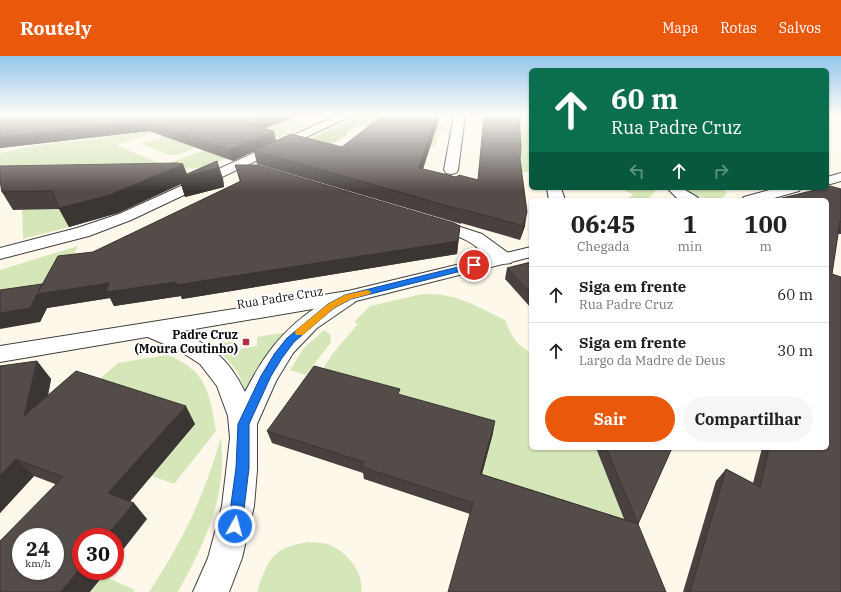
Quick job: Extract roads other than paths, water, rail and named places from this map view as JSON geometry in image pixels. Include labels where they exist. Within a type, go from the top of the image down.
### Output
[{"type":"street","points":[[0,254],[48,242],[100,226],[294,140]]},
{"type":"street","points":[[451,170],[456,140]]},
{"type":"street","points":[[240,164],[261,171]]},
{"type":"street","points":[[183,174],[209,178]]},
{"type":"street","points":[[829,180],[841,177]]},
{"type":"street","points":[[744,195],[781,190]]},
{"type":"street","points":[[673,193],[687,198]]},
{"type":"street","points":[[415,217],[467,234],[482,242],[504,259]]},
{"type":"street","points":[[445,272],[529,253]]},
{"type":"street","name":"Rua Padre Cruz","points":[[0,354],[348,297],[445,272]]},
{"type":"street","name":"Rua Padre Cruz","points":[[0,342],[445,272]]},
{"type":"street","points":[[244,424],[266,376],[278,355],[290,340],[331,306],[348,297]]},
{"type":"street","points":[[151,330],[190,346],[209,358],[224,377],[235,398],[244,424],[242,468],[235,526],[223,566],[211,592]]},
{"type":"place","name":"Padre Cruz (Moura Coutinho)","points":[[246,342]]}]
